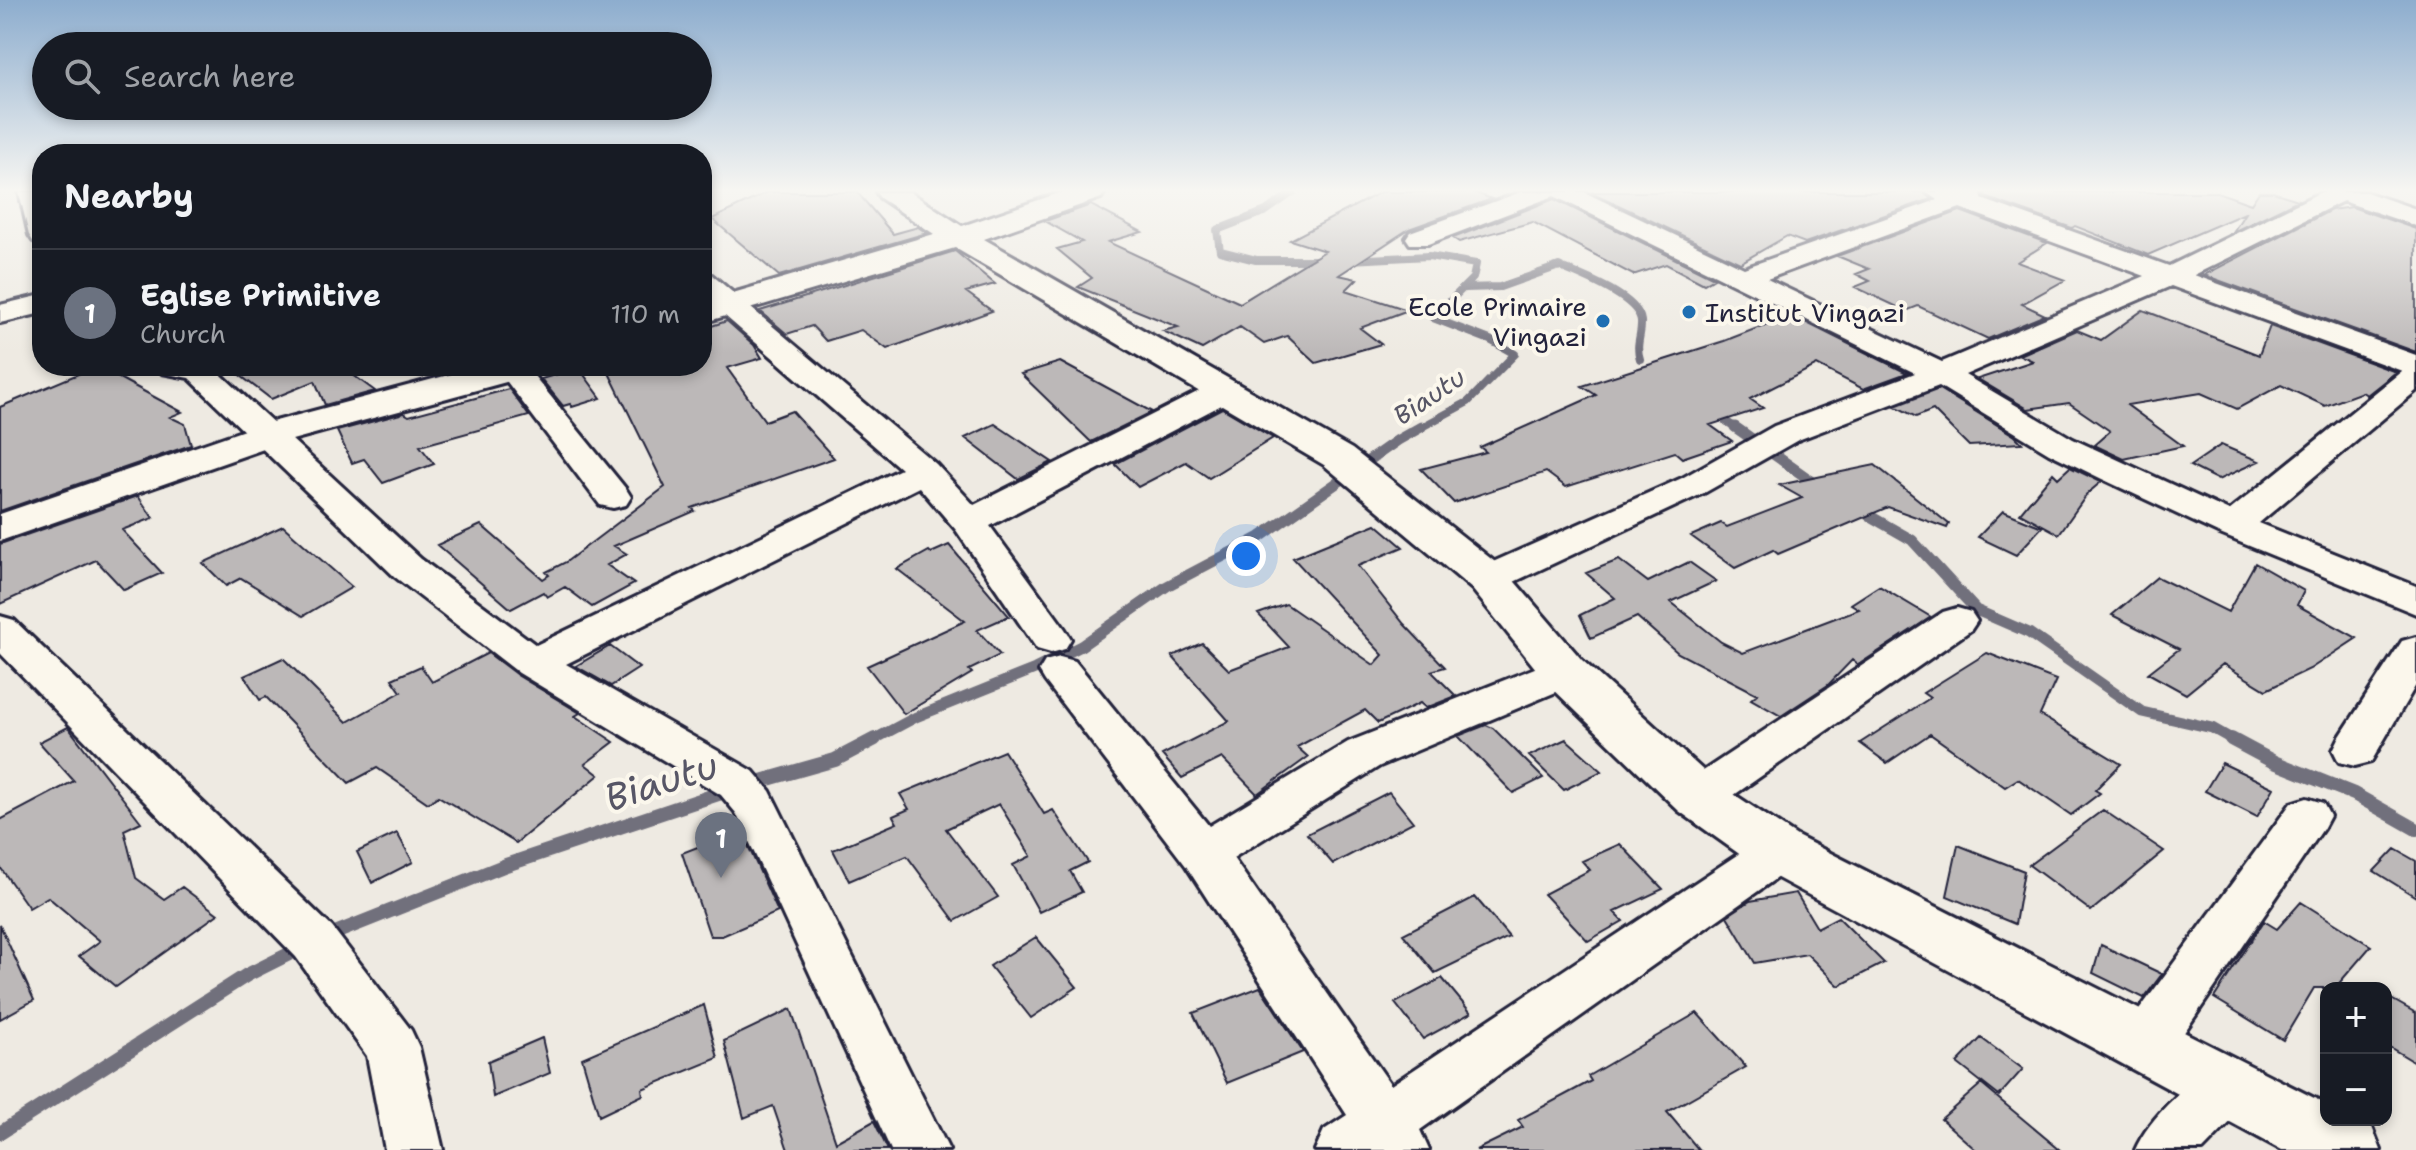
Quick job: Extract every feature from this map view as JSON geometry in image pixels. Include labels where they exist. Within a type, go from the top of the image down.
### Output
[{"type":"street","points":[[715,309],[930,246]]},
{"type":"street","points":[[974,246],[1351,466],[1488,579],[1565,672],[1698,797],[1778,852],[2348,1150]]},
{"type":"street","points":[[1676,246],[1941,374],[2061,446],[2233,526],[2416,601]]},
{"type":"street","points":[[1744,278],[1828,246]]},
{"type":"street","points":[[2091,246],[2416,365]]},
{"type":"street","points":[[1488,579],[1694,485],[1786,433],[1941,374],[2170,276],[2232,246]]},
{"type":"street","points":[[0,314],[32,306]]},
{"type":"street","points":[[715,309],[924,471],[969,522],[1055,655],[1203,853],[1376,1141],[1778,852]]},
{"type":"street","points":[[2233,526],[2416,375]]},
{"type":"street","points":[[204,376],[408,568],[533,663],[746,793],[920,1150]]},
{"type":"street","points":[[0,528],[267,435],[483,376]]},
{"type":"street","points":[[523,376],[613,497]]},
{"type":"street","points":[[969,522],[1224,391]]},
{"type":"street","points":[[533,663],[924,471]]},
{"type":"street","points":[[1698,797],[1957,621]]},
{"type":"street","points":[[0,629],[314,942],[392,1047],[414,1150]]},
{"type":"street","points":[[2355,750],[2416,651]]},
{"type":"street","points":[[1203,853],[1364,754],[1565,672]]},
{"type":"street","points":[[2145,1045],[2307,816]]},
{"type":"street","points":[[2164,1150],[2226,1088]]},
{"type":"building","points":[[743,246],[883,246],[779,276]]},
{"type":"building","points":[[1069,246],[1116,246],[1240,303],[1325,251],[1308,246],[1384,246],[1339,275],[1357,279],[1346,290],[1408,310],[1360,328],[1381,344],[1316,363],[1287,336],[1264,344],[1240,327],[1202,349],[1163,331],[1178,327],[1078,287],[1092,278],[1057,249]]},
{"type":"building","points":[[1578,246],[1649,246],[1714,278],[1704,284],[1666,264],[1633,275]]},
{"type":"building","points":[[1704,246],[1770,246],[1740,263]]},
{"type":"building","points":[[1865,246],[2043,246],[2017,262],[2065,280],[2022,304],[2045,315],[1988,339],[1918,306],[1906,311],[1855,287],[1870,281],[1856,274],[1869,269],[1837,256]]},
{"type":"building","points":[[2125,246],[2170,246],[2148,255]]},
{"type":"building","points":[[2261,246],[2416,246],[2416,352],[2204,275]]},
{"type":"building","points":[[955,251],[995,284],[966,292],[992,311],[887,349],[861,330],[826,341],[812,326],[787,334],[760,311]]},
{"type":"building","points":[[2143,310],[2259,355],[2270,326],[2396,372],[2367,395],[2362,392],[2325,406],[2281,385],[2237,409],[2201,393],[2127,405],[2183,446],[2124,459],[2094,445],[2110,431],[2069,403],[2028,409],[1978,379],[2033,361],[2020,355],[2077,330],[2101,340]]},
{"type":"building","points":[[1791,315],[1907,373],[1863,389],[1817,365],[1750,399],[1763,408],[1710,425],[1732,441],[1682,458],[1675,452],[1566,487],[1546,472],[1454,503],[1421,469],[1486,452],[1480,447],[1596,395],[1582,386],[1724,341]]},
{"type":"building","points":[[727,321],[754,345],[762,358],[727,368],[765,421],[792,411],[834,458],[692,508],[695,511],[614,546],[627,554],[607,565],[634,584],[592,607],[565,587],[547,597],[543,592],[511,609],[437,545],[481,525],[543,579],[549,575],[546,572],[566,562],[665,487],[610,376],[712,376],[712,326]]},
{"type":"building","points":[[1060,362],[1152,412],[1091,442],[1021,374]]},
{"type":"building","points":[[73,376],[115,376],[182,412],[170,417],[185,424],[191,445],[0,511],[0,407]]},
{"type":"building","points":[[241,376],[355,376],[375,391],[325,405],[315,381],[271,399]]},
{"type":"building","points":[[585,376],[601,398],[572,407],[570,404],[563,406],[541,379]]},
{"type":"building","points":[[509,389],[529,416],[420,446],[434,464],[383,483],[364,459],[352,463],[337,431],[404,413],[409,416]]},
{"type":"building","points":[[1939,389],[2022,443],[1969,446],[1933,410],[1916,417],[1895,406]]},
{"type":"building","points":[[1222,408],[1273,438],[1209,478],[1186,462],[1138,487],[1115,464]]},
{"type":"building","points":[[995,424],[1052,462],[1018,479],[965,438]]},
{"type":"building","points":[[2221,445],[2259,461],[2218,480],[2190,466]]},
{"type":"building","points":[[1875,465],[1949,524],[1947,528],[1888,507],[1778,554],[1773,550],[1735,568],[1691,536],[1721,523],[1727,527],[1802,498],[1779,485]]},
{"type":"building","points":[[2070,467],[2101,482],[2088,493],[2059,534],[2020,513],[2053,473],[2058,478]]},
{"type":"building","points":[[138,496],[153,518],[122,530],[162,573],[124,590],[96,560],[0,604],[0,544]]},
{"type":"building","points":[[2003,511],[2042,527],[2016,555],[1978,537]]},
{"type":"building","points":[[1376,524],[1403,547],[1358,566],[1404,624],[1445,667],[1431,671],[1456,696],[1426,708],[1420,703],[1378,723],[1365,710],[1297,747],[1308,757],[1257,794],[1222,758],[1182,778],[1162,755],[1229,721],[1172,656],[1202,643],[1229,670],[1289,647],[1258,614],[1286,604],[1374,665],[1383,655],[1293,558]]},
{"type":"building","points":[[283,526],[352,587],[303,616],[241,578],[226,586],[203,563]]},
{"type":"building","points":[[949,545],[1009,616],[977,630],[1000,655],[969,670],[972,673],[904,714],[867,666],[965,621],[897,569],[929,551],[931,553]]},
{"type":"building","points":[[1619,560],[1648,582],[1689,562],[1716,581],[1671,602],[1721,642],[1743,653],[1859,609],[1851,604],[1879,586],[1931,617],[1858,665],[1852,660],[1828,685],[1781,716],[1751,699],[1757,694],[1678,653],[1637,617],[1591,638],[1580,615],[1615,598],[1586,573]]},
{"type":"building","points":[[2255,563],[2304,591],[2297,605],[2357,638],[2310,669],[2266,690],[2223,664],[2186,694],[2148,673],[2179,649],[2112,615],[2157,577],[2228,612]]},
{"type":"building","points":[[610,646],[639,668],[611,686],[576,666]]},
{"type":"building","points":[[488,653],[517,675],[580,713],[575,716],[614,742],[585,764],[599,775],[516,843],[438,796],[428,803],[377,768],[349,783],[266,697],[260,700],[244,676],[283,658],[347,722],[401,692],[392,679],[421,666],[432,682]]},
{"type":"building","points":[[1987,653],[2056,680],[2040,715],[2121,764],[2095,790],[2100,793],[2071,815],[2018,779],[2005,787],[1930,734],[1887,763],[1860,743],[1930,698],[1923,693]]},
{"type":"building","points":[[1486,725],[1493,728],[1543,778],[1513,793],[1458,736]]},
{"type":"building","points":[[68,727],[141,822],[124,830],[136,878],[164,899],[182,887],[218,914],[116,987],[79,956],[100,941],[48,897],[29,908],[0,867],[0,820],[74,781],[39,742]]},
{"type":"building","points":[[1566,739],[1602,771],[1564,790],[1529,756]]},
{"type":"building","points":[[1004,751],[1044,814],[1053,810],[1088,862],[1070,871],[1082,892],[1039,912],[1013,865],[1031,856],[999,804],[946,829],[998,897],[955,921],[907,856],[849,881],[833,850],[897,823],[893,816],[909,809],[900,794]]},
{"type":"building","points":[[2222,763],[2274,788],[2257,817],[2205,791]]},
{"type":"building","points":[[1389,792],[1413,822],[1333,864],[1307,834]]},
{"type":"building","points":[[2103,810],[2164,851],[2091,911],[2029,865]]},
{"type":"building","points":[[741,830],[778,912],[722,936],[710,936],[682,853]]},
{"type":"building","points":[[397,833],[413,862],[372,883],[357,852]]},
{"type":"building","points":[[1620,844],[1663,889],[1614,912],[1623,921],[1588,941],[1544,894],[1590,870],[1582,861]]},
{"type":"building","points":[[1958,845],[2024,871],[2015,924],[1947,896]]},
{"type":"building","points":[[2395,849],[2416,861],[2416,897],[2374,871]]},
{"type":"building","points":[[1796,893],[1817,928],[1838,917],[1884,963],[1839,986],[1807,954],[1755,963],[1727,916],[1750,901]]},
{"type":"building","points":[[1475,897],[1509,937],[1435,973],[1403,934]]},
{"type":"building","points":[[2301,902],[2371,946],[2340,982],[2320,982],[2320,988],[2314,988],[2283,1040],[2214,998],[2264,921],[2277,929]]},
{"type":"building","points":[[0,925],[34,1000],[0,1019]]},
{"type":"building","points":[[1036,937],[1077,987],[1031,1018],[990,966]]},
{"type":"building","points":[[2101,945],[2162,974],[2144,998],[2093,973]]},
{"type":"building","points":[[1442,978],[1471,1013],[1423,1039],[1395,1003]]},
{"type":"building","points":[[1260,987],[1303,1052],[1227,1083],[1193,1013]]},
{"type":"building","points":[[2392,999],[2416,1013],[2416,1063],[2392,1049]]},
{"type":"building","points":[[704,1005],[718,1058],[642,1089],[643,1095],[599,1116],[582,1058]]},
{"type":"building","points":[[791,1009],[836,1142],[874,1121],[888,1150],[788,1150],[773,1106],[744,1118],[724,1041]]},
{"type":"building","points":[[1697,1013],[1746,1067],[1667,1112],[1699,1150],[1476,1150],[1523,1127],[1518,1120],[1591,1081],[1588,1076]]},
{"type":"building","points":[[542,1038],[550,1073],[493,1097],[488,1061]]},
{"type":"building","points":[[1981,1038],[2023,1069],[1999,1096],[1957,1063]]},
{"type":"building","points":[[1981,1084],[2060,1150],[1976,1150],[1941,1119]]},
{"type":"waterway","name":"Biautu","points":[[1219,246],[1220,251],[1256,260],[1323,260]]},
{"type":"waterway","name":"Biautu","points":[[1349,260],[1429,256],[1476,264],[1473,278],[1433,318],[1490,340],[1515,354],[1468,402],[1418,429]]},
{"type":"waterway","points":[[1464,288],[1500,287],[1559,266],[1609,289],[1638,312],[1641,321],[1640,359]]},
{"type":"waterway","points":[[1713,413],[1736,428]]},
{"type":"waterway","name":"Biautu","points":[[871,741],[916,717],[1035,669],[1081,646],[1167,586],[1260,537],[1421,427]]},
{"type":"waterway","points":[[1736,428],[1820,487]]},
{"type":"waterway","points":[[1856,508],[1912,540],[1976,610],[2029,633],[2142,712],[2212,728],[2235,741]]},
{"type":"waterway","name":"Biautu","points":[[750,784],[835,760],[875,739]]},
{"type":"waterway","points":[[2231,739],[2274,762],[2354,794],[2416,829]]},
{"type":"waterway","name":"Biautu","points":[[325,937],[506,865],[733,789]]},
{"type":"waterway","name":"Biautu","points":[[0,1133],[247,975],[305,946]]},
{"type":"place","name":"Institut Vingazi","points":[[1689,312]]},
{"type":"place","name":"Ecole Primaire Vingazi","points":[[1603,321]]},
{"type":"place","name":"Eglise Primitive","points":[[721,878]]}]
